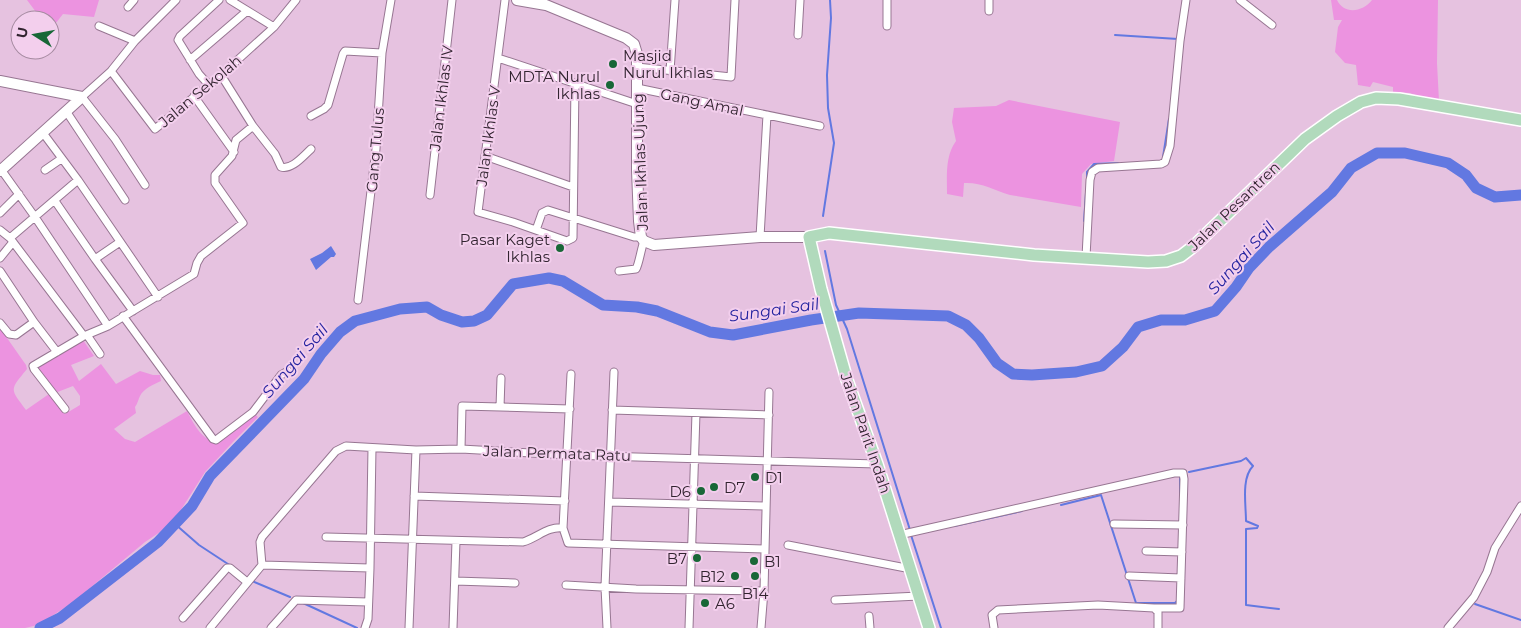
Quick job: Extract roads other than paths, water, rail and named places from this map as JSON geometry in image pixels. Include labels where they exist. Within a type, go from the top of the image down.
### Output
[{"type":"main road","name":"Jalan Pesantren","points":[[808,236],[829,233],[1016,254],[1148,262],[1166,261],[1181,256],[1203,238],[1305,139],[1337,116],[1361,102],[1376,98],[1399,98],[1521,120]]},
{"type":"main road","name":"Jalan Parit Indah","points":[[808,236],[847,380],[903,534],[911,569],[930,628]]},
{"type":"street","points":[[128,7],[134,0]]},
{"type":"street","points":[[108,326],[36,217],[1,169],[111,71],[135,41],[176,0]]},
{"type":"street","points":[[208,84],[178,40],[219,0]]},
{"type":"street","points":[[230,0],[274,27]]},
{"type":"street","name":"Jalan Sekolah","points":[[111,71],[155,129],[274,27],[296,0]]},
{"type":"street","name":"Gang Tulus","points":[[358,300],[376,149],[382,53],[392,0]]},
{"type":"street","name":"Jalan Ikhlas IV","points":[[430,195],[452,0]]},
{"type":"street","name":"Jalan Ikhlas V","points":[[505,0],[478,212],[536,230]]},
{"type":"street","name":"Jalan Ikhlas Ujung","points":[[517,0],[547,3],[629,40],[636,48],[637,170],[639,221],[643,239],[654,245],[760,237],[808,236]]},
{"type":"street","points":[[670,70],[675,0]]},
{"type":"street","points":[[637,67],[731,77],[735,0]]},
{"type":"street","points":[[798,35],[800,0]]},
{"type":"street","points":[[886,0],[887,26]]},
{"type":"street","points":[[989,0],[989,11]]},
{"type":"street","points":[[1086,257],[1092,172],[1098,168],[1161,164],[1165,162],[1170,146],[1180,40],[1186,0]]},
{"type":"street","points":[[1240,0],[1272,25]]},
{"type":"street","points":[[190,60],[248,11]]},
{"type":"street","points":[[99,26],[135,41]]},
{"type":"street","points":[[311,116],[328,105],[345,51],[382,53]]},
{"type":"street","points":[[498,58],[637,104]]},
{"type":"street","points":[[220,75],[253,126],[275,154],[281,166],[284,168],[291,166],[311,149]]},
{"type":"street","points":[[0,81],[82,97],[115,139],[145,185]]},
{"type":"street","points":[[575,83],[573,187],[573,218],[573,238],[570,240],[536,230],[542,212],[545,210],[573,218],[634,237],[643,239],[636,269],[619,271]]},
{"type":"street","name":"Gang Amal","points":[[637,88],[820,126]]},
{"type":"street","points":[[194,96],[234,152]]},
{"type":"street","points":[[66,111],[125,200]]},
{"type":"street","points":[[760,237],[766,115]]},
{"type":"street","points":[[65,409],[33,368],[34,365],[85,335],[108,326],[194,274],[197,263],[202,256],[243,223],[214,179],[216,172],[234,152],[236,140],[253,126]]},
{"type":"street","points":[[43,133],[78,180],[158,297]]},
{"type":"street","points":[[485,156],[573,187]]},
{"type":"street","points":[[46,170],[61,159]]},
{"type":"street","points":[[0,258],[12,240],[78,180]]},
{"type":"street","points":[[0,213],[19,194]]},
{"type":"street","points":[[54,201],[133,311]]},
{"type":"street","points":[[0,230],[12,240],[100,354]]},
{"type":"street","points":[[94,259],[120,242]]},
{"type":"street","points":[[0,271],[34,322],[57,352]]},
{"type":"street","points":[[123,316],[213,439],[216,440],[253,412],[281,375],[288,372]]},
{"type":"street","points":[[0,324],[9,334],[16,335],[34,322]]},
{"type":"street","points":[[607,628],[605,587],[614,372]]},
{"type":"street","points":[[571,374],[564,528],[568,542],[765,549]]},
{"type":"street","points":[[500,407],[501,378]]},
{"type":"street","points":[[761,628],[764,591],[769,392]]},
{"type":"street","points":[[461,449],[462,406],[570,408]]},
{"type":"street","points":[[612,410],[769,415]]},
{"type":"street","points":[[690,628],[696,413]]},
{"type":"street","name":"Jalan Permata Ratu","points":[[262,565],[260,542],[262,537],[336,450],[346,446],[416,450],[461,449],[568,455],[877,464]]},
{"type":"street","points":[[365,628],[368,619],[370,568],[372,448]]},
{"type":"street","points":[[408,628],[416,450]]},
{"type":"street","points":[[903,534],[1180,473],[1183,474],[1180,608],[1098,605],[998,610],[992,614],[994,628]]},
{"type":"street","points":[[414,496],[565,501]]},
{"type":"street","points":[[610,502],[766,506]]},
{"type":"street","points":[[1448,628],[1474,597],[1487,572],[1495,548],[1521,506]]},
{"type":"street","points":[[1114,524],[1183,525]]},
{"type":"street","points":[[326,538],[523,542],[531,540],[553,527],[564,528]]},
{"type":"street","points":[[453,628],[456,542]]},
{"type":"street","points":[[788,546],[911,569]]},
{"type":"street","points":[[1146,551],[1182,552]]},
{"type":"street","points":[[210,628],[246,582],[262,565],[370,568]]},
{"type":"street","points":[[183,618],[227,568],[230,568],[246,582]]},
{"type":"street","points":[[1129,576],[1181,578]]},
{"type":"street","points":[[455,581],[515,583]]},
{"type":"street","points":[[566,585],[764,591]]},
{"type":"street","points":[[835,600],[920,596]]},
{"type":"street","points":[[270,628],[296,600],[368,602]]},
{"type":"street","points":[[1154,608],[1158,612],[1158,628]]},
{"type":"street","points":[[869,616],[870,628]]},
{"type":"water","points":[[331,246],[336,254],[316,270],[310,259]]},
{"type":"waterway","points":[[823,216],[834,143],[828,108],[827,75],[831,18],[830,0]]},
{"type":"waterway","points":[[1115,35],[1178,39]]},
{"type":"waterway","points":[[1163,157],[1169,119]]},
{"type":"waterway","name":"Sungai Sail","points":[[40,628],[60,618],[158,542],[192,506],[210,476],[304,379],[321,354],[340,332],[355,321],[400,309],[427,307],[441,315],[462,322],[474,321],[487,315],[513,284],[549,278],[563,281],[603,305],[637,307],[657,311],[710,332],[733,335],[859,313],[948,316],[966,325],[979,338],[997,363],[1013,374],[1032,375],[1076,372],[1102,366],[1123,347],[1138,327],[1161,320],[1185,320],[1215,311],[1236,287],[1249,268],[1269,247],[1332,192],[1351,168],[1377,153],[1405,153],[1448,163],[1466,175],[1476,188],[1495,197],[1521,195]]},
{"type":"waterway","points":[[1087,178],[1087,172],[1094,164],[1118,163]]},
{"type":"waterway","points":[[1084,221],[1086,193]]},
{"type":"waterway","points":[[825,251],[836,305],[847,329],[910,530]]},
{"type":"waterway","points":[[1189,472],[1241,461],[1246,458],[1253,466],[1249,471],[1246,484],[1246,521],[1258,526],[1257,528],[1246,529],[1246,605],[1279,609]]},
{"type":"waterway","points":[[1180,475],[1180,493]]},
{"type":"waterway","points":[[1061,505],[1101,495],[1136,603],[1175,603],[1178,600]]},
{"type":"waterway","points":[[954,526],[1022,511]]},
{"type":"waterway","points":[[175,524],[199,545],[231,566]]},
{"type":"waterway","points":[[911,535],[941,628]]},
{"type":"waterway","points":[[252,581],[290,597]]},
{"type":"waterway","points":[[303,603],[357,628]]},
{"type":"waterway","points":[[1475,604],[1521,620]]},
{"type":"place","name":"Masjid Nurul Ikhlas","points":[[613,64]]},
{"type":"place","name":"MDTA Nurul Ikhlas","points":[[610,85]]},
{"type":"place","name":"Pasar Kaget Ikhlas","points":[[560,248]]},
{"type":"place","name":"D1","points":[[755,477]]},
{"type":"place","name":"D7","points":[[714,487]]},
{"type":"place","name":"D6","points":[[701,491]]},
{"type":"place","name":"B7","points":[[697,558]]},
{"type":"place","name":"B1","points":[[754,561]]},
{"type":"place","name":"B12","points":[[735,576]]},
{"type":"place","name":"B14","points":[[755,576]]},
{"type":"place","name":"A6","points":[[705,603]]}]
